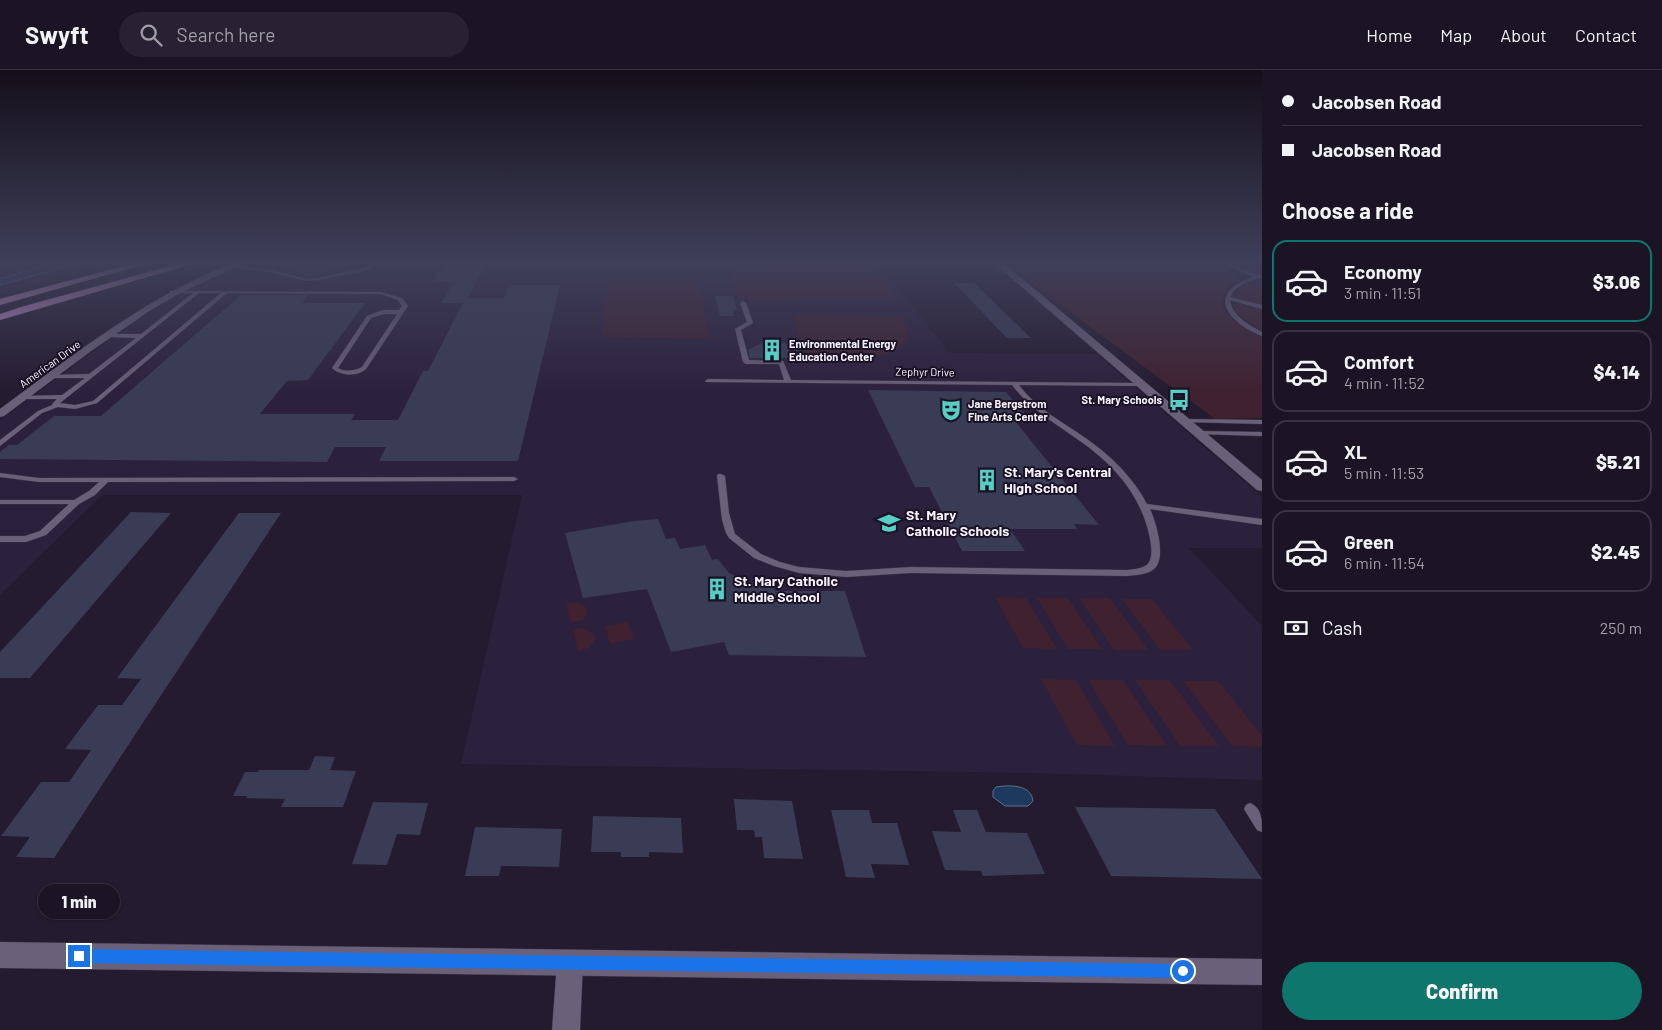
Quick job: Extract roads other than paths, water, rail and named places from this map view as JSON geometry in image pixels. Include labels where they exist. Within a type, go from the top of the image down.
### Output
[{"type":"highway","points":[[0,317],[36,306]]},
{"type":"highway","points":[[0,323],[54,306]]},
{"type":"street","name":"American Drive","points":[[0,414],[108,335],[151,306]]},
{"type":"street","points":[[1049,306],[1262,487]]},
{"type":"street","points":[[0,955],[1262,972]]},
{"type":"street","points":[[566,1030],[570,963]]},
{"type":"lane","points":[[58,405],[55,404],[64,396],[180,306]]},
{"type":"lane","points":[[0,444],[40,412],[58,405],[87,406],[95,402],[210,306]]},
{"type":"lane","points":[[401,312],[383,312],[369,317],[335,368],[340,372],[359,372],[364,368],[405,306],[405,306]]},
{"type":"lane","points":[[745,306],[750,323],[738,329],[746,362],[781,362],[788,381]]},
{"type":"lane","points":[[1228,306],[1233,314],[1262,334]]},
{"type":"lane","points":[[108,335],[142,336]]},
{"type":"lane","points":[[53,376],[91,376]]},
{"type":"lane","name":"Zephyr Drive","points":[[708,381],[1141,384]]},
{"type":"lane","points":[[721,476],[730,534],[747,550],[780,566],[802,570],[882,573],[911,570],[1127,573],[1142,572],[1150,569],[1157,556],[1153,528],[1145,506],[1118,471],[1084,440],[1040,413],[1014,383]]},
{"type":"lane","points":[[24,397],[64,396]]},
{"type":"lane","points":[[1184,421],[1262,422]]},
{"type":"lane","points":[[1198,433],[1262,434]]},
{"type":"lane","points":[[0,475],[39,480],[514,479]]},
{"type":"lane","points":[[0,539],[26,539],[43,533],[76,502],[92,493],[106,480]]},
{"type":"lane","points":[[0,502],[76,502]]},
{"type":"lane","points":[[1145,506],[1262,522]]},
{"type":"lane","points":[[1250,809],[1262,826]]},
{"type":"water","points":[[996,787],[1019,787],[1028,791],[1033,801],[1028,806],[1005,806],[993,797],[993,791]]},
{"type":"place","name":"Environmental Energy Education Center","points":[[772,350]]},
{"type":"place","name":"St. Mary Schools","points":[[1179,400]]},
{"type":"place","name":"Jane Bergstrom Fine Arts Center","points":[[951,410]]},
{"type":"place","name":"St. Mary's Central High School","points":[[987,480]]},
{"type":"place","name":"St. Mary Catholic Schools","points":[[889,523]]},
{"type":"place","name":"St. Mary Catholic Middle School","points":[[717,589]]}]
